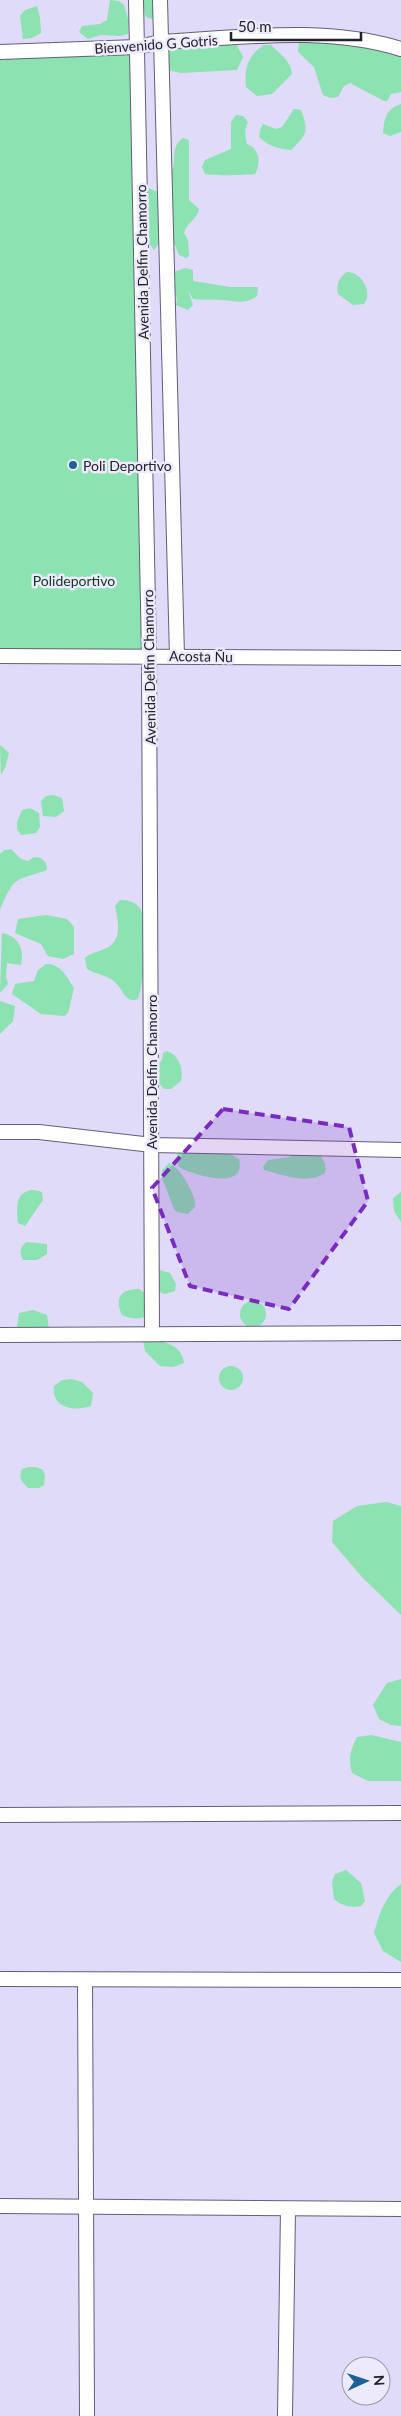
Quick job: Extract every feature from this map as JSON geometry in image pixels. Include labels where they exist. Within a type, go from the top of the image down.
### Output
[{"type":"street","name":"Avenida Delfin Chamorro","points":[[136,0],[149,656],[152,1333]]},
{"type":"street","name":"Avenida Delfin Chamorro","points":[[160,0],[177,656]]},
{"type":"street","name":"Bienvenido G Gotris","points":[[0,52],[137,47],[160,42],[321,35],[386,44],[401,49]]},
{"type":"street","name":"Acosta Ñu","points":[[0,656],[401,658]]},
{"type":"street","points":[[0,1132],[39,1132],[152,1146],[401,1150]]},
{"type":"street","points":[[0,1335],[401,1333]]},
{"type":"street","points":[[0,1815],[401,1813]]},
{"type":"street","points":[[0,1980],[401,1980]]},
{"type":"street","points":[[85,1980],[87,2416]]},
{"type":"street","points":[[0,2206],[401,2210]]},
{"type":"street","points":[[285,2416],[288,2208]]},
{"type":"highlighted area","points":[[223,1109],[349,1127],[368,1201],[289,1309],[190,1286],[152,1188]]},
{"type":"green space","points":[[110,0],[119,1],[124,5],[129,22],[128,34],[120,36],[101,35],[88,39],[79,32],[82,26],[100,24],[107,20]]},
{"type":"green space","points":[[141,0],[163,0],[158,12],[152,19],[146,17]]},
{"type":"green space","points":[[37,6],[41,33],[32,38],[23,39],[20,16],[25,10]]},
{"type":"green space","points":[[313,40],[320,43],[336,41],[383,48],[387,53],[401,51],[401,92],[391,94],[387,101],[384,101],[350,83],[344,86],[338,97],[330,98],[323,95],[314,67],[298,52],[299,42]]},
{"type":"green space","points":[[236,44],[243,57],[237,70],[181,73],[167,70],[164,57],[171,45],[186,49]]},
{"type":"green space","points":[[264,45],[271,45],[287,61],[292,74],[272,94],[257,96],[246,87],[246,74],[248,63],[254,53]]},
{"type":"green space","name":"Poli Deportivo","points":[[137,47],[141,190],[147,187],[160,193],[163,214],[159,228],[161,235],[159,243],[154,250],[146,239],[149,656],[0,654],[0,54]]},
{"type":"green space","points":[[401,104],[401,132],[390,136],[383,133],[387,115],[392,109]]},
{"type":"green space","points":[[294,109],[301,110],[306,128],[303,136],[291,150],[266,143],[259,137],[263,124],[276,129],[282,127]]},
{"type":"green space","points":[[236,115],[243,116],[248,122],[245,133],[247,144],[255,149],[259,161],[255,174],[205,174],[202,167],[205,160],[231,149],[231,122]]},
{"type":"green space","points":[[183,138],[189,140],[189,200],[199,209],[184,233],[188,240],[189,256],[186,258],[179,255],[168,228],[172,194],[167,180],[167,173],[173,169],[175,148]]},
{"type":"green space","points":[[186,268],[193,270],[193,281],[230,287],[258,287],[257,296],[248,301],[240,302],[193,299],[188,290],[193,305],[188,310],[176,305],[177,298],[170,285],[173,272]]},
{"type":"green space","points":[[347,272],[357,275],[367,289],[364,304],[353,305],[338,294],[337,287],[339,282]]},
{"type":"green space","points":[[0,745],[9,753],[1,775]]},
{"type":"green space","points":[[53,795],[62,798],[64,811],[56,817],[43,816],[41,801],[46,796]]},
{"type":"green space","points":[[30,808],[39,813],[40,827],[36,833],[21,835],[17,829],[17,822],[22,810]]},
{"type":"green space","points":[[11,849],[21,859],[28,861],[34,857],[41,858],[46,863],[47,870],[16,881],[12,885],[0,910],[0,854],[4,850]]},
{"type":"green space","points":[[120,900],[136,904],[145,924],[146,951],[142,979],[138,999],[134,1000],[127,998],[112,980],[87,969],[85,958],[107,948],[115,940],[118,929],[115,906]]},
{"type":"green space","points":[[46,915],[67,919],[74,927],[74,954],[63,959],[48,956],[41,944],[15,933],[18,919]]},
{"type":"green space","points":[[2,933],[16,940],[21,949],[22,959],[21,965],[7,963],[6,977],[8,984],[0,993]]},
{"type":"green space","points":[[46,964],[59,968],[74,988],[68,1013],[64,1016],[41,1014],[12,994],[15,984],[34,981],[38,970]]},
{"type":"green space","points":[[0,1001],[15,1006],[13,1021],[0,1034]]},
{"type":"green space","points":[[167,1051],[175,1056],[180,1063],[182,1072],[181,1081],[171,1089],[164,1089],[156,1080],[156,1067],[162,1060],[163,1053]]},
{"type":"green space","points":[[294,1151],[317,1152],[324,1161],[325,1173],[318,1177],[303,1179],[264,1170],[263,1167],[268,1160],[290,1157]]},
{"type":"green space","points":[[179,1152],[228,1153],[239,1159],[239,1169],[235,1175],[227,1178],[206,1177],[195,1174],[179,1167],[177,1155]]},
{"type":"green space","points":[[169,1163],[182,1175],[193,1196],[195,1207],[188,1214],[177,1212],[174,1209],[162,1178],[162,1170]]},
{"type":"green space","points":[[34,1190],[42,1192],[43,1200],[25,1226],[18,1223],[18,1201],[23,1193]]},
{"type":"green space","points":[[401,1192],[401,1222],[394,1211],[393,1198]]},
{"type":"green space","points":[[26,1242],[47,1244],[47,1254],[37,1260],[23,1260],[21,1250]]},
{"type":"green space","points":[[156,1269],[170,1273],[176,1284],[175,1291],[165,1294],[155,1290]]},
{"type":"green space","points":[[139,1289],[146,1294],[149,1315],[143,1318],[136,1318],[122,1315],[119,1299],[128,1291]]},
{"type":"green space","points":[[253,1301],[262,1305],[266,1314],[262,1323],[253,1327],[244,1323],[240,1314],[244,1305]]},
{"type":"green space","points":[[33,1310],[47,1315],[49,1329],[43,1341],[36,1343],[22,1339],[17,1326],[19,1313]]},
{"type":"green space","points":[[143,1340],[162,1342],[174,1346],[182,1356],[184,1363],[173,1367],[160,1366],[145,1351]]},
{"type":"green space","points":[[231,1366],[236,1367],[242,1373],[242,1383],[236,1389],[231,1390],[226,1389],[220,1383],[219,1378],[220,1373],[226,1367]]},
{"type":"green space","points":[[71,1379],[82,1382],[93,1393],[91,1406],[71,1408],[60,1404],[56,1399],[54,1386],[62,1380]]},
{"type":"green space","points":[[36,1467],[43,1470],[45,1476],[44,1485],[39,1488],[28,1488],[24,1484],[21,1480],[21,1472],[22,1469]]},
{"type":"green space","points":[[386,1502],[401,1506],[401,1615],[362,1577],[332,1542],[333,1521],[357,1506]]},
{"type":"green space","points":[[401,1679],[401,1726],[391,1725],[379,1719],[373,1705],[387,1683]]},
{"type":"green space","points":[[371,1735],[401,1742],[401,1781],[368,1781],[352,1773],[350,1755],[357,1737]]},
{"type":"green space","points":[[346,1870],[361,1883],[365,1901],[361,1906],[347,1906],[334,1899],[332,1882],[335,1874]]},
{"type":"green space","points":[[401,1884],[401,1962],[383,1951],[374,1933],[383,1906]]},
{"type":"place","name":"Poli Deportivo","points":[[73,465]]},
{"type":"park label","name":"Polideportivo","points":[[74,580]]}]
